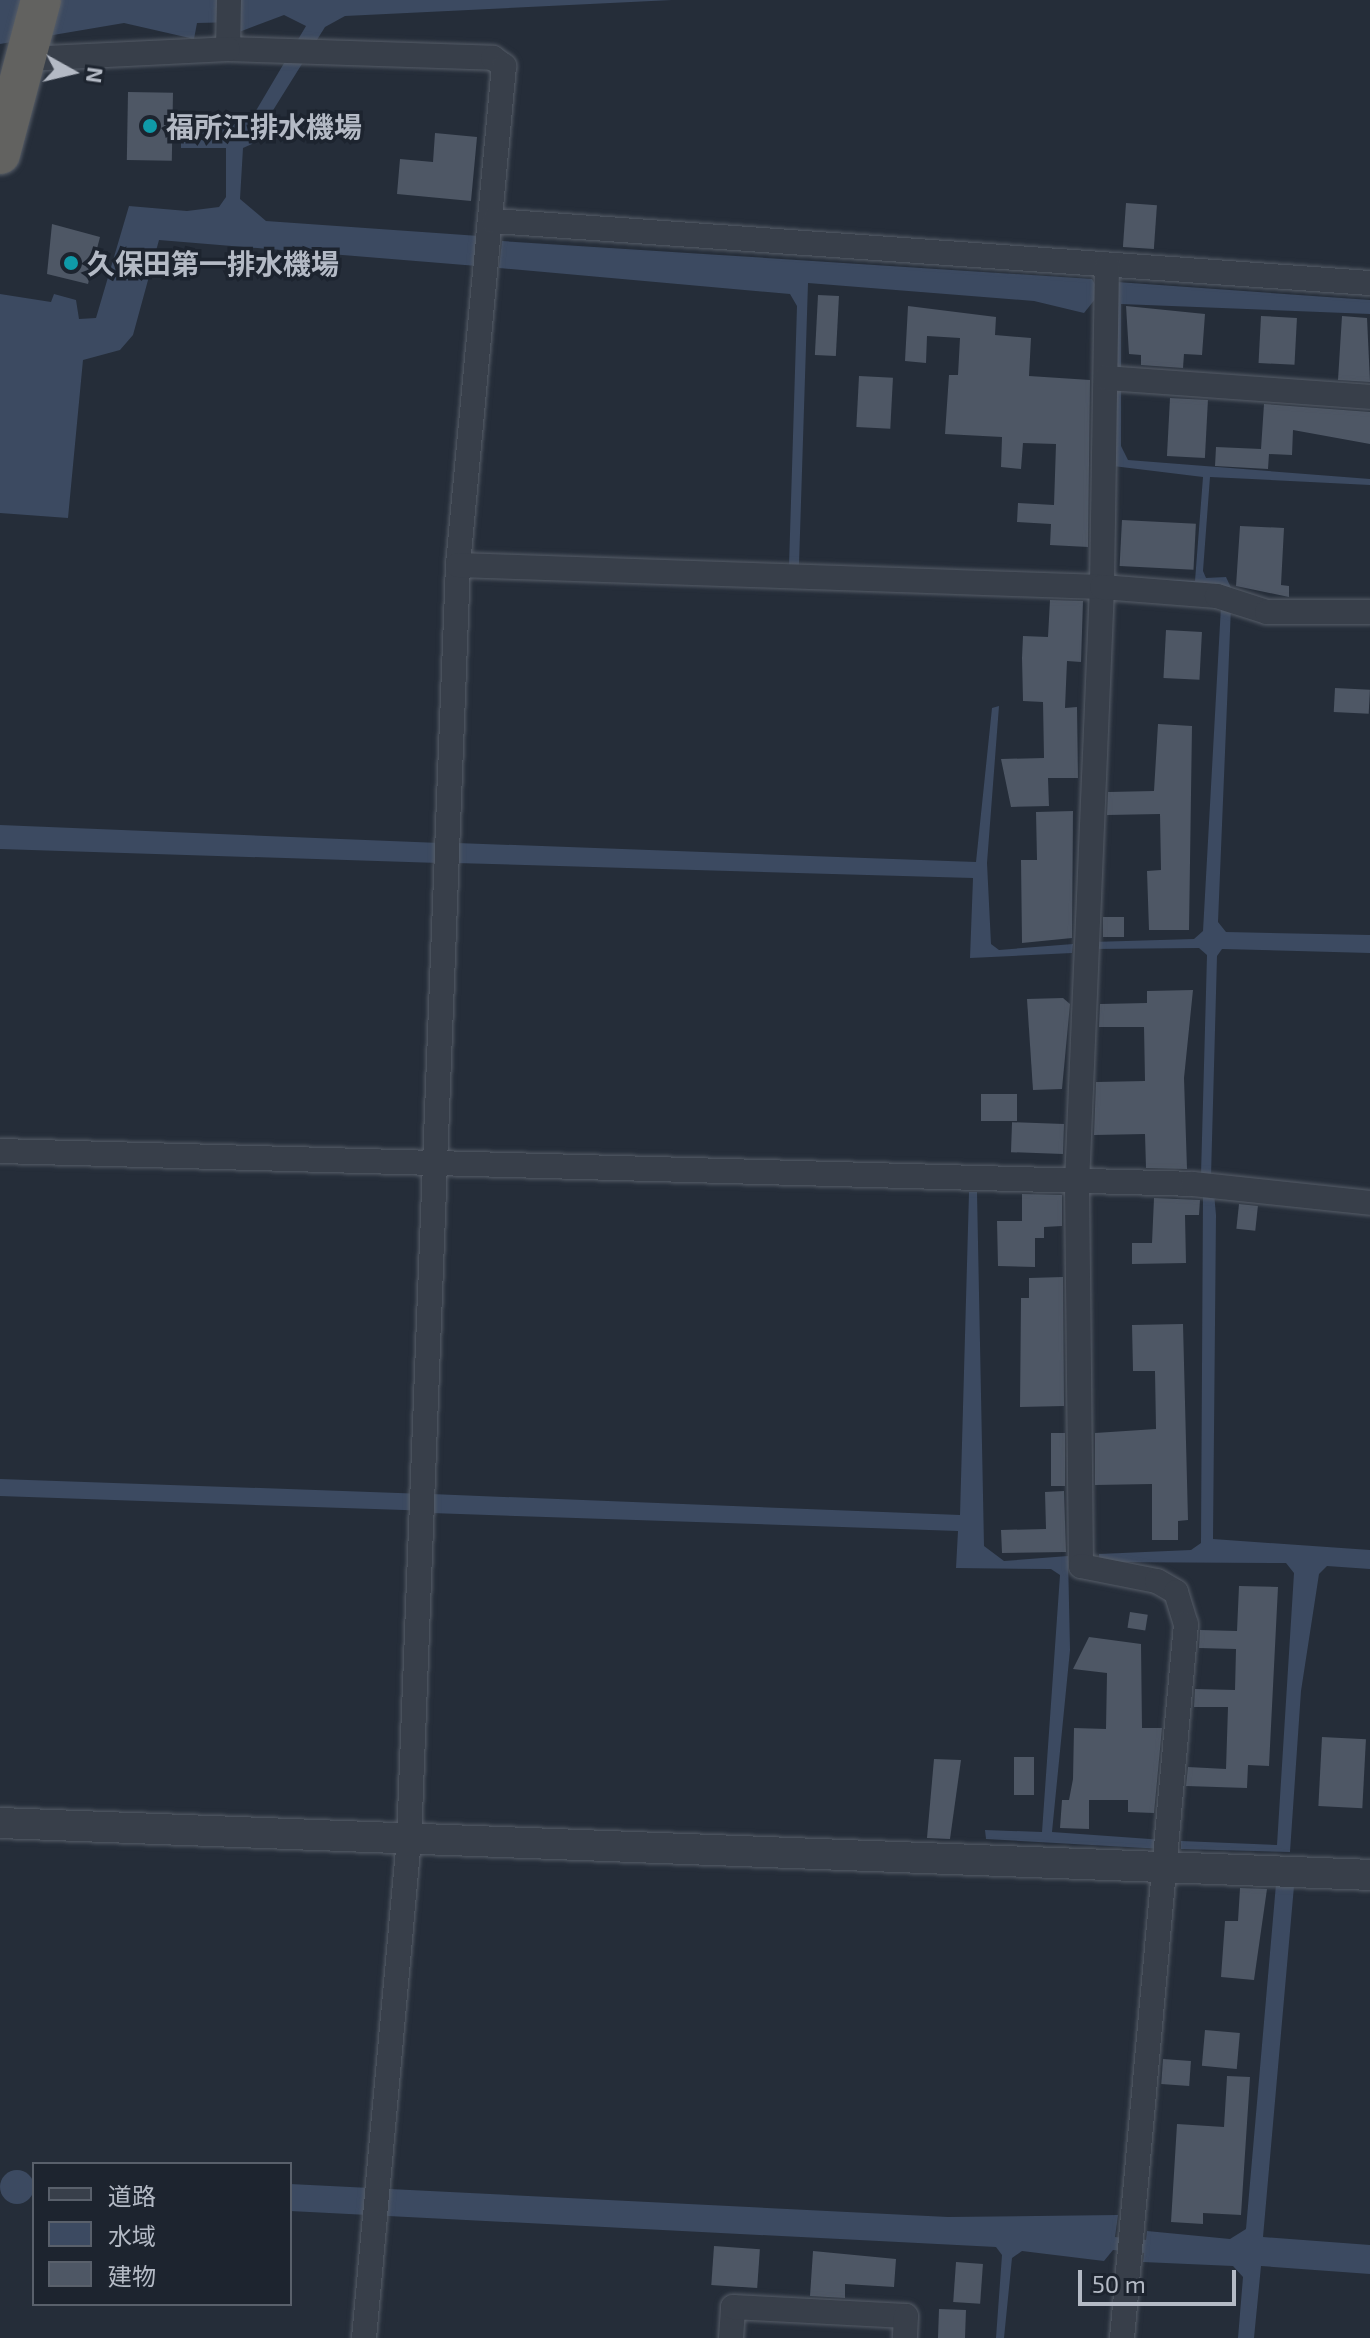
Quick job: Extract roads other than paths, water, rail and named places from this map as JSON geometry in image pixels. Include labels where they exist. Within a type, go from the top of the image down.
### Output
[{"type":"highway","points":[[0,154],[41,0]]},
{"type":"street","points":[[228,38],[229,0]]},
{"type":"street","points":[[26,59],[228,38],[286,51],[493,58],[504,66],[494,221],[458,565],[409,1839],[364,2338]]},
{"type":"street","points":[[494,221],[1370,283]]},
{"type":"street","points":[[1107,265],[1102,587],[1077,1183],[1081,1566],[1157,1581],[1184,1608],[1169,1868],[1122,2338]]},
{"type":"street","points":[[1106,378],[1370,397]]},
{"type":"street","points":[[458,565],[1102,587],[1217,596],[1267,612],[1370,612]]},
{"type":"street","points":[[0,1151],[1193,1184],[1370,1203]]},
{"type":"street","points":[[0,1823],[1370,1875]]},
{"type":"street","points":[[731,2338],[733,2307],[906,2316],[905,2338]]},
{"type":"water","points":[[0,0],[672,0],[345,16],[325,27],[252,144],[243,148],[240,199],[266,221],[479,236],[477,266],[159,240],[133,335],[120,350],[83,360],[68,518],[0,513],[0,294],[51,302],[54,294],[76,300],[79,319],[96,318],[129,206],[187,211],[219,207],[226,197],[226,148],[181,148],[181,123],[237,123],[254,114],[306,26],[284,15],[239,32],[239,22],[197,23],[194,39],[124,23],[0,44]]},
{"type":"water","points":[[502,241],[1092,279],[1100,293],[1084,313],[1034,301],[808,283],[799,565],[789,566],[797,306],[790,294],[499,268]]},
{"type":"water","points":[[1117,282],[1370,300],[1370,314],[1121,304],[1121,446],[1128,460],[1370,479],[1370,485],[1210,477],[1203,571],[1206,578],[1226,577],[1233,592],[1114,578],[1195,581],[1203,477],[1113,466]]},
{"type":"water","points":[[1221,606],[1231,607],[1218,922],[1226,932],[1370,935],[1370,953],[1222,949],[1217,956],[1211,1177],[1201,1175],[1207,955],[1199,948],[1092,949],[1092,942],[1194,939],[1203,931]]},
{"type":"water","points":[[999,706],[987,863],[991,944],[999,950],[1073,944],[1072,953],[970,958],[973,878],[456,863],[457,843],[976,862],[992,708]]},
{"type":"water","points":[[0,825],[440,843],[439,863],[0,849]]},
{"type":"water","points":[[969,1192],[977,1192],[984,1546],[1004,1561],[1068,1556],[1070,1650],[1052,1832],[1164,1840],[1163,1849],[986,1839],[985,1830],[1042,1832],[1060,1575],[1051,1569],[956,1568],[958,1531],[431,1513],[431,1494],[960,1515]]},
{"type":"water","points":[[1203,1193],[1214,1193],[1216,1215],[1213,1539],[1370,1550],[1370,1569],[1327,1566],[1319,1574],[1301,1691],[1290,1852],[1181,1849],[1181,1841],[1277,1845],[1294,1573],[1286,1563],[1099,1562],[1099,1554],[1191,1550],[1201,1543]]},
{"type":"water","points":[[0,1479],[412,1493],[411,1510],[0,1496]]},
{"type":"water","points":[[1276,1884],[1294,1886],[1263,2237],[1370,2245],[1370,2274],[1261,2266],[1254,2338],[1238,2338],[1243,2277],[1233,2266],[1143,2262],[1144,2253],[1113,2250],[1104,2261],[1022,2251],[1012,2258],[1004,2338],[996,2338],[1002,2255],[996,2247],[292,2211],[292,2184],[948,2217],[1118,2215],[1115,2237],[1146,2240],[1147,2231],[1230,2239],[1246,2229]]},
{"type":"water","points":[[17,2170],[32,2179],[32,2195],[29,2199],[17,2204],[5,2199],[0,2187],[5,2175]]},
{"type":"place","name":"福所江排水機場","points":[[150,126]]},
{"type":"place","name":"久保田第一排水機場","points":[[71,263]]}]
